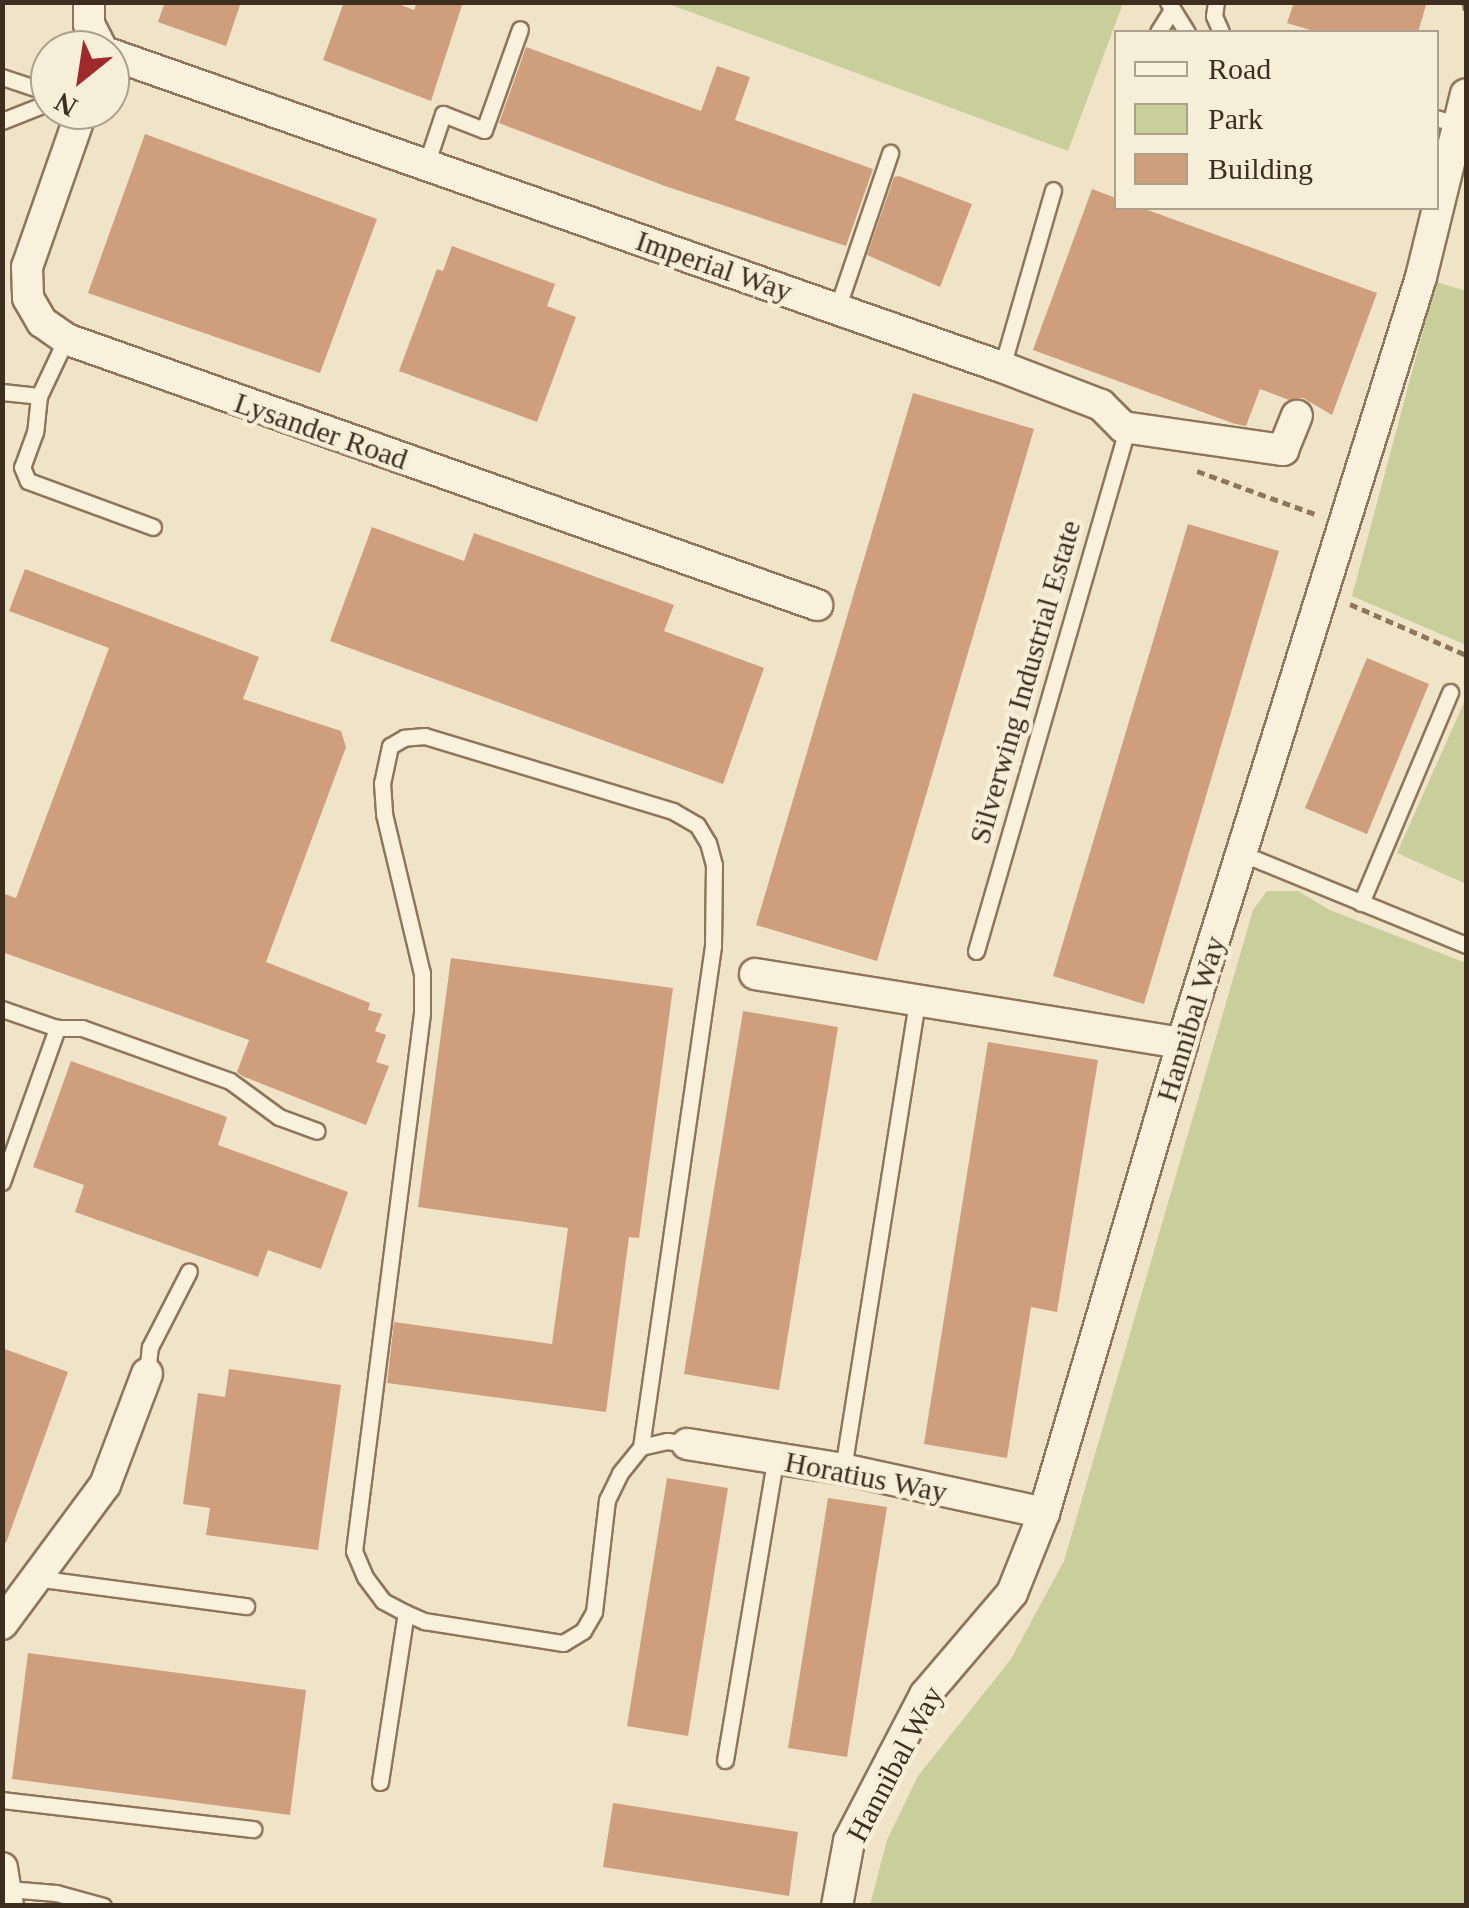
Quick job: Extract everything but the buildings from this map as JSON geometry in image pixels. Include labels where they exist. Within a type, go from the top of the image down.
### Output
[{"type":"street","points":[[89,2],[92,30]]},
{"type":"street","name":"Imperial Way","points":[[130,61],[1002,367],[1100,405],[1123,427],[1283,450],[1297,416]]},
{"type":"street","name":"Hannibal Way","points":[[1439,167],[1447,121],[1466,94]]},
{"type":"street","name":"Lysander Road","points":[[75,130],[27,267],[28,298],[42,322],[66,338],[816,605]]},
{"type":"street","name":"Hannibal Way","points":[[836,1906],[850,1841],[925,1695],[1012,1593],[1044,1513],[1182,1043],[1244,854],[1342,522],[1420,277],[1432,210]]},
{"type":"street","points":[[755,974],[1182,1043]]},
{"type":"street","points":[[2,1624],[105,1485],[147,1374]]},
{"type":"street","name":"Horatius Way","points":[[687,1444],[843,1469],[1044,1513]]},
{"type":"lane","points":[[1216,2],[1214,16],[1221,30]]},
{"type":"lane","points":[[1159,30],[1170,6]]},
{"type":"lane","points":[[1170,6],[1186,30]]},
{"type":"lane","points":[[426,165],[443,114],[484,130],[520,29]]},
{"type":"lane","points":[[2,77],[30,86]]},
{"type":"lane","points":[[2,122],[30,110]]},
{"type":"lane","points":[[837,309],[890,153]]},
{"type":"lane","points":[[1002,367],[1053,190]]},
{"type":"lane","points":[[66,338],[39,396],[35,432],[22,467],[28,480],[152,526]]},
{"type":"lane","points":[[2,392],[39,396]]},
{"type":"lane","name":"Silverwing Industrial Estate","points":[[976,951],[1124,440],[1123,427]]},
{"type":"lane","points":[[1362,902],[1450,692]]},
{"type":"lane","points":[[424,736],[673,811],[697,825],[708,843],[714,864],[714,946],[640,1447],[607,1500],[594,1612],[583,1631],[562,1642],[424,1621],[384,1601],[365,1577],[354,1550],[422,1013],[422,973],[384,814],[382,783],[390,746],[404,738],[424,736]]},
{"type":"lane","points":[[1244,854],[1466,945]]},
{"type":"lane","points":[[843,1469],[917,1000]]},
{"type":"lane","points":[[2,1009],[57,1028],[82,1028],[230,1081],[278,1117],[316,1131]]},
{"type":"lane","points":[[2,1182],[57,1028]]},
{"type":"lane","points":[[147,1374],[150,1347],[188,1271]]},
{"type":"lane","points":[[640,1447],[667,1441],[687,1444]]},
{"type":"lane","points":[[725,1760],[774,1460]]},
{"type":"lane","points":[[36,1578],[246,1606]]},
{"type":"lane","points":[[380,1782],[406,1614]]},
{"type":"lane","points":[[2,1800],[253,1829]]},
{"type":"lane","points":[[6,1887],[56,1893],[103,1906]]},
{"type":"path","points":[[1464,2],[1466,15]]},
{"type":"path","points":[[1193,469],[1275,502],[1342,522]]},
{"type":"path","points":[[1322,592],[1466,655]]},
{"type":"green space","points":[[666,3],[1123,3],[1068,151]]},
{"type":"green space","points":[[1436,282],[1466,291],[1466,645],[1352,596]]},
{"type":"green space","points":[[1466,698],[1466,884],[1397,853]]},
{"type":"green space","points":[[1267,891],[1298,891],[1330,910],[1466,963],[1466,1905],[870,1905],[887,1840],[918,1776],[1011,1659],[1064,1561],[1253,910]]}]
